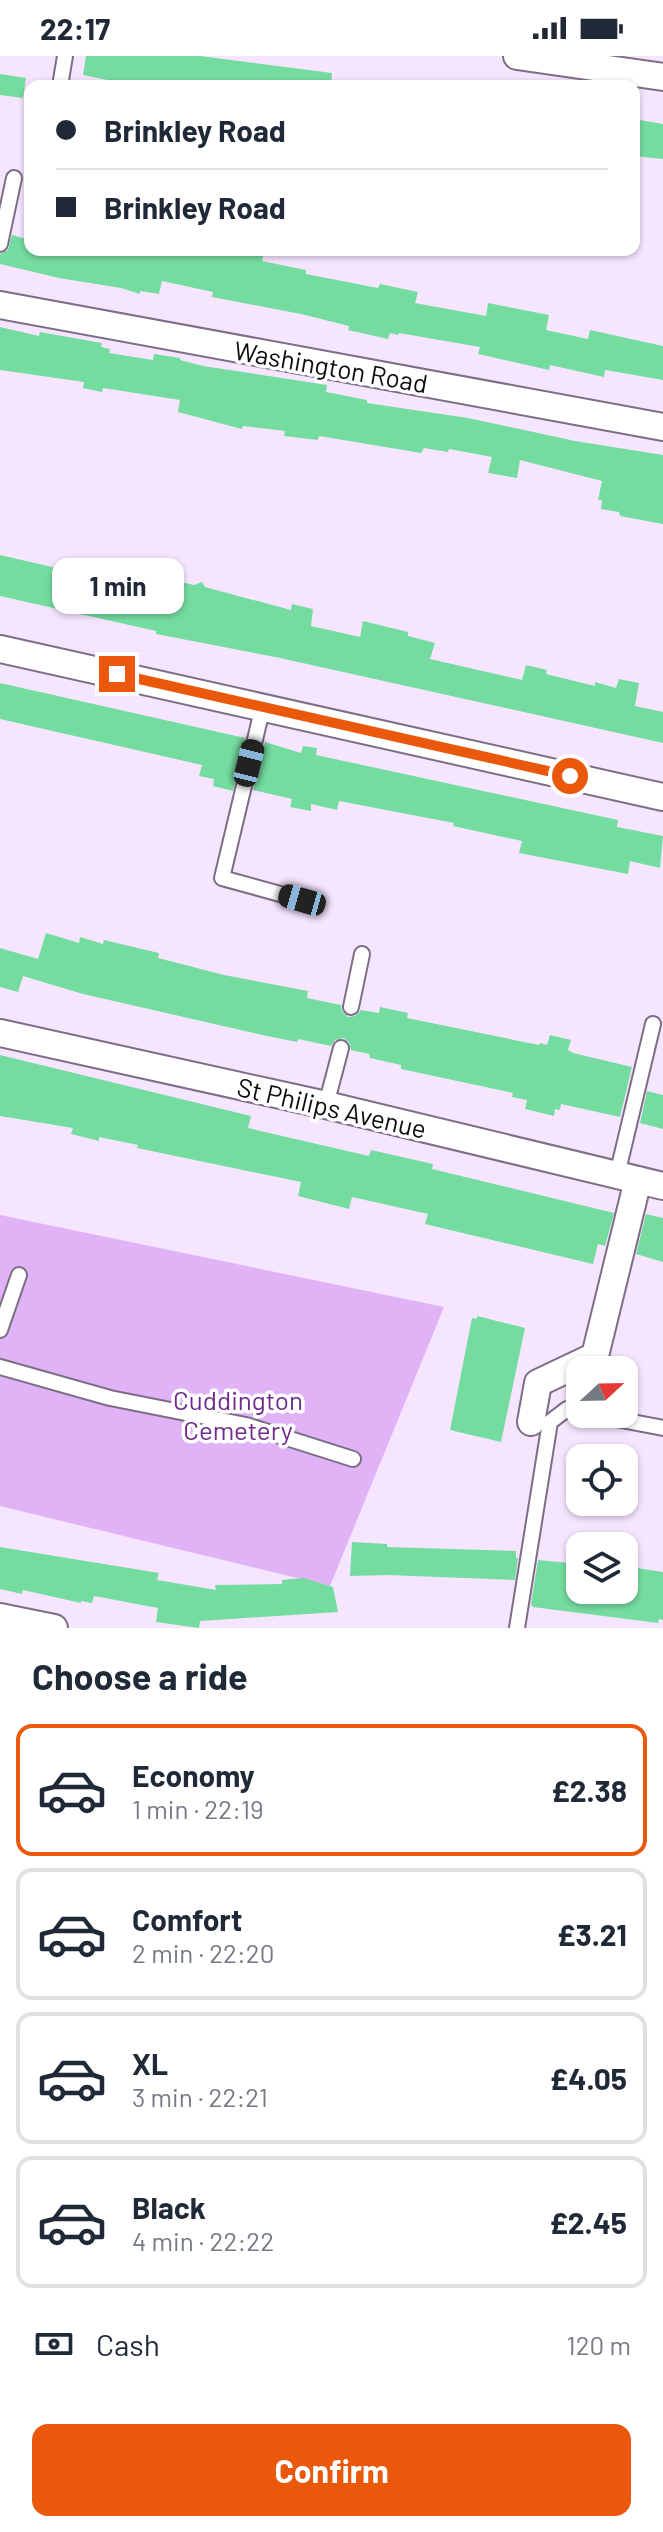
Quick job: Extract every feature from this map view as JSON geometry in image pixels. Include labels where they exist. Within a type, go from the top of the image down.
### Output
[{"type":"street","points":[[517,56],[663,77]]},
{"type":"street","name":"Washington Road","points":[[0,305],[663,427]]},
{"type":"street","points":[[0,649],[663,797]]},
{"type":"street","name":"St Philips Avenue","points":[[0,1033],[326,1105],[639,1180]]},
{"type":"street","points":[[531,1422],[538,1383],[595,1356],[639,1180]]},
{"type":"street","points":[[0,1617],[54,1628]]},
{"type":"lane","points":[[61,80],[65,56]]},
{"type":"lane","points":[[0,244],[14,178]]},
{"type":"lane","points":[[263,706],[222,878],[302,900]]},
{"type":"lane","points":[[351,1007],[362,954]]},
{"type":"lane","points":[[639,1180],[653,1024]]},
{"type":"lane","points":[[326,1105],[341,1048]]},
{"type":"lane","points":[[0,1330],[19,1275]]},
{"type":"lane","points":[[0,1367],[110,1398],[246,1425],[353,1459]]},
{"type":"lane","points":[[517,1628],[550,1422],[566,1410]]},
{"type":"lane","points":[[638,1423],[663,1428]]},
{"type":"green space","name":"Cuddington Cemetery","points":[[0,1215],[444,1307],[330,1586],[0,1506]]},
{"type":"building","points":[[86,56],[200,56],[332,73],[331,80],[108,80],[83,75]]},
{"type":"building","points":[[0,74],[26,78],[23,98],[0,95]]},
{"type":"building","points":[[640,120],[663,124],[663,159],[640,157]]},
{"type":"building","points":[[12,235],[24,238],[24,256],[263,256],[262,261],[306,270],[306,274],[418,292],[415,303],[486,316],[488,303],[549,315],[546,330],[588,339],[590,330],[663,346],[663,380],[605,370],[604,377],[550,365],[549,370],[478,354],[480,347],[399,333],[390,333],[388,339],[301,314],[212,297],[213,292],[162,281],[159,294],[140,291],[140,294],[59,278],[0,264],[0,254],[8,250]]},
{"type":"building","points":[[0,327],[39,336],[40,332],[102,343],[101,347],[110,349],[109,353],[153,360],[154,354],[203,366],[327,385],[326,392],[367,400],[367,403],[468,418],[575,441],[663,455],[663,524],[601,509],[602,500],[598,500],[602,481],[520,460],[517,478],[488,473],[492,457],[449,449],[448,452],[424,448],[421,453],[319,436],[318,440],[284,436],[285,431],[243,426],[242,429],[178,412],[180,400],[103,388],[102,392],[83,388],[84,382],[0,370]]},
{"type":"building","points":[[0,555],[169,594],[172,580],[194,585],[202,582],[205,587],[291,610],[292,604],[313,609],[311,626],[360,637],[363,621],[408,632],[408,636],[435,643],[430,659],[522,680],[526,665],[547,670],[546,674],[595,686],[595,682],[616,688],[619,679],[639,683],[635,706],[663,712],[663,743],[280,658],[156,634],[156,631],[0,596]]},
{"type":"building","points":[[0,683],[245,738],[233,791],[213,786],[214,779],[199,776],[202,765],[0,719]]},
{"type":"building","points":[[265,742],[301,753],[303,746],[317,748],[316,755],[618,820],[617,827],[663,836],[660,868],[630,861],[628,874],[519,853],[522,841],[453,826],[454,823],[339,801],[337,810],[311,804],[311,811],[290,807],[292,799],[253,790]]},
{"type":"building","points":[[46,933],[79,943],[80,937],[103,944],[104,940],[159,953],[158,958],[224,975],[308,991],[307,998],[341,1005],[348,1017],[355,1016],[361,1010],[379,1013],[380,1007],[408,1013],[407,1018],[539,1045],[547,1045],[550,1035],[571,1040],[568,1050],[573,1053],[632,1067],[620,1117],[561,1104],[560,1110],[555,1109],[554,1116],[525,1109],[527,1100],[512,1097],[513,1093],[401,1069],[401,1065],[351,1050],[349,1042],[343,1038],[335,1040],[331,1046],[298,1039],[297,1042],[83,994],[23,976],[18,992],[0,987],[0,948],[38,959]]},
{"type":"building","points":[[0,1055],[251,1116],[248,1128],[369,1156],[371,1150],[433,1164],[432,1169],[614,1213],[605,1246],[598,1244],[593,1264],[425,1224],[428,1214],[352,1197],[349,1209],[298,1196],[301,1182],[137,1148],[138,1145],[99,1137],[99,1141],[71,1134],[73,1128],[0,1116]]},
{"type":"building","points":[[647,1091],[663,1095],[663,1129],[640,1123]]},
{"type":"building","points":[[646,1214],[663,1218],[663,1262],[636,1254]]},
{"type":"building","points":[[477,1316],[525,1328],[501,1442],[450,1430],[472,1318],[477,1319]]},
{"type":"building","points":[[352,1542],[387,1544],[387,1547],[516,1551],[515,1580],[350,1576]]},
{"type":"building","points":[[0,1547],[159,1573],[157,1580],[216,1590],[215,1585],[282,1584],[282,1580],[304,1578],[333,1587],[338,1612],[200,1621],[199,1628],[156,1622],[158,1608],[94,1596],[92,1603],[81,1603],[23,1590],[22,1594],[0,1589]]},
{"type":"building","points":[[538,1560],[566,1563],[566,1604],[638,1604],[638,1568],[663,1572],[663,1620],[659,1619],[658,1623],[533,1607]]},
{"type":"route","points":[[117,674],[570,776]]}]
